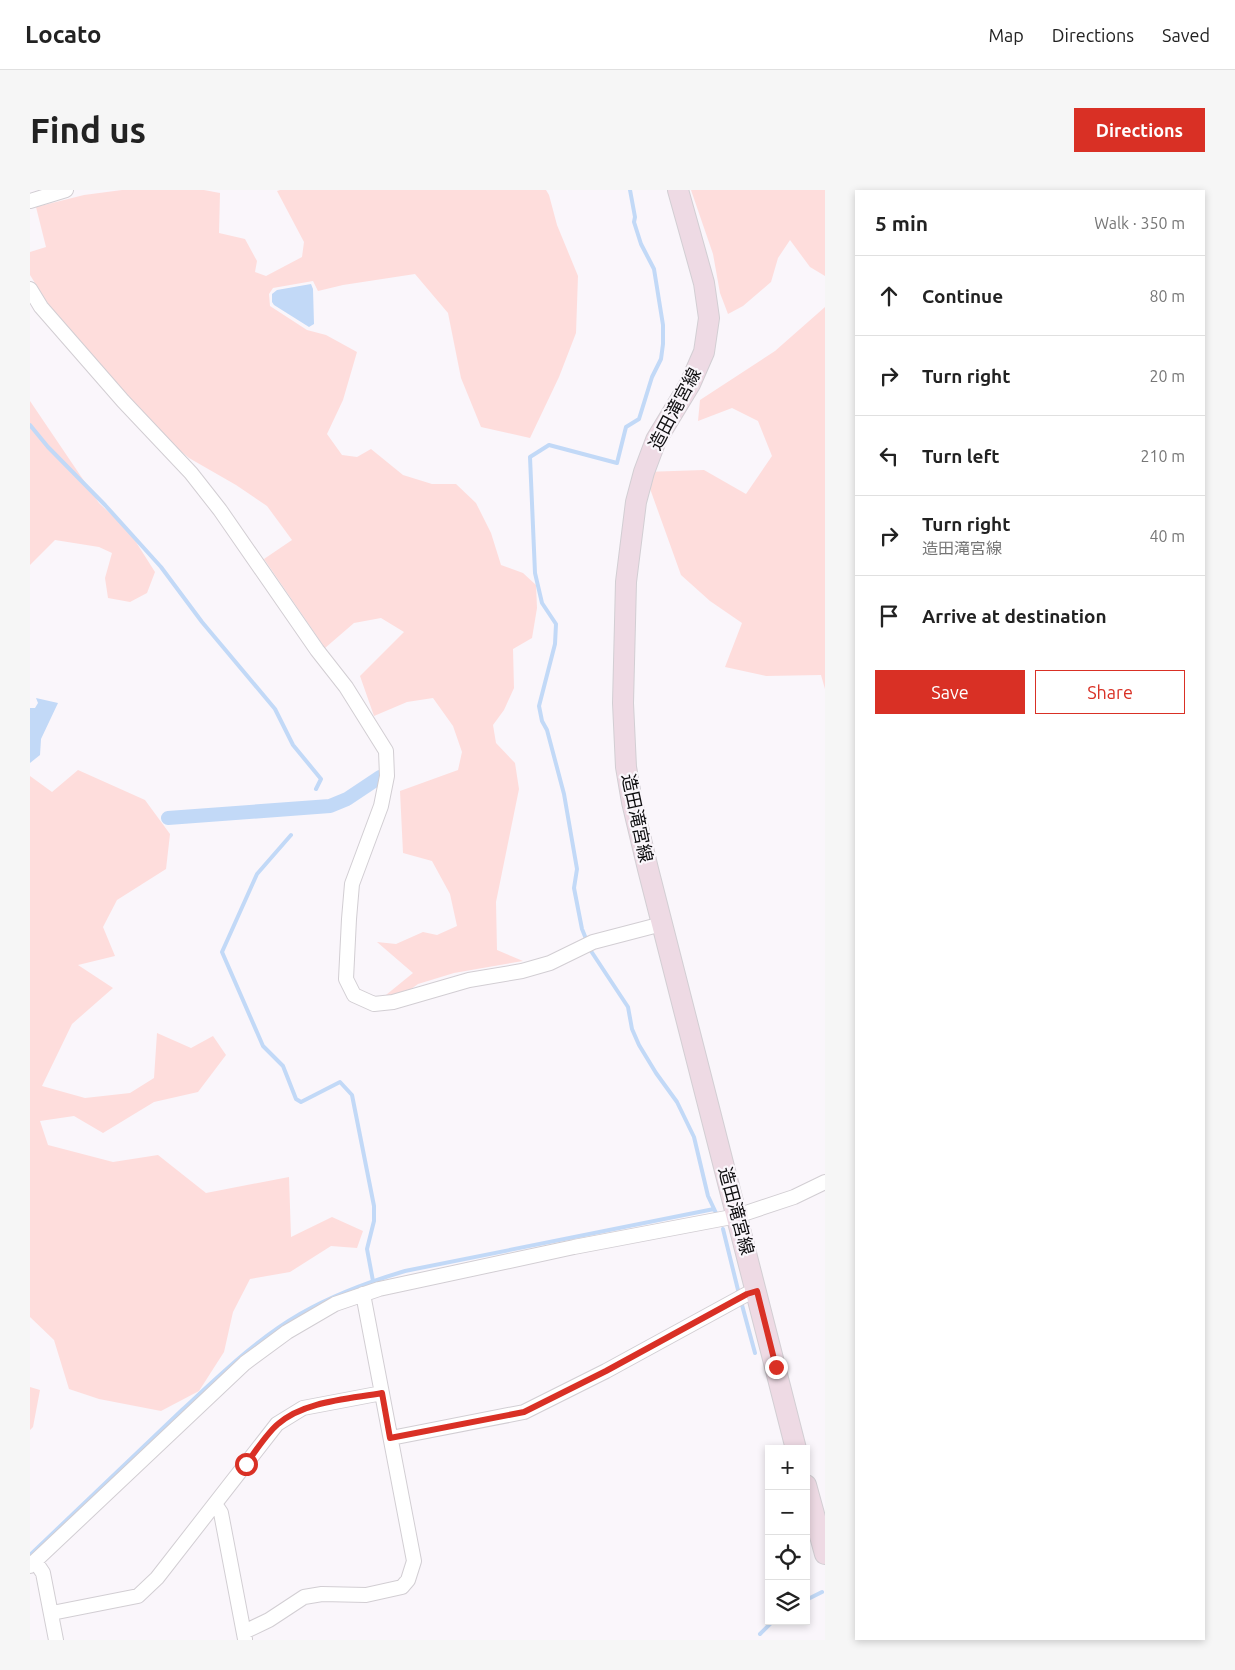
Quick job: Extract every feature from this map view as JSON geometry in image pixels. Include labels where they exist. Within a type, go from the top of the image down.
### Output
[{"type":"main road","name":"造田滝宮線","points":[[678,190],[704,283],[709,318],[704,352],[690,384],[656,440],[636,502],[626,582],[623,702],[626,767],[632,802],[662,924],[795,1445]]},
{"type":"main road","points":[[807,1490],[825,1554]]},
{"type":"street","points":[[30,201],[66,190]]},
{"type":"street","points":[[30,289],[41,307],[191,473],[220,510],[317,650],[346,687],[386,751],[387,776],[381,806],[352,884],[346,979],[354,995],[374,1004],[393,1002],[469,980],[522,971],[550,963],[588,944],[662,924]]},
{"type":"street","points":[[56,1640],[52,1613],[42,1573],[32,1563],[245,1363],[287,1332],[335,1304],[379,1289],[574,1247],[737,1216],[794,1197],[825,1182]]},
{"type":"street","points":[[390,1438],[524,1412],[606,1371],[747,1294],[757,1291]]},
{"type":"street","points":[[215,1504],[221,1513],[245,1636],[304,1597],[322,1594],[366,1595],[402,1586],[408,1580],[414,1561],[363,1294]]},
{"type":"street","points":[[52,1613],[138,1596],[157,1578],[277,1424],[303,1408],[382,1393]]},
{"type":"shaded area","points":[[122,190],[204,190],[220,193],[219,233],[245,239],[257,261],[255,272],[266,276],[302,257],[304,242],[277,191],[280,190],[546,190],[549,195],[557,225],[578,276],[576,333],[559,377],[530,438],[481,427],[461,378],[448,313],[415,274],[343,285],[318,291],[313,281],[273,288],[269,294],[270,306],[307,330],[326,335],[357,352],[343,400],[327,434],[342,455],[357,457],[371,449],[403,475],[432,484],[456,484],[476,503],[491,533],[501,565],[523,573],[536,585],[537,608],[532,638],[513,649],[514,688],[504,710],[493,725],[496,743],[515,763],[519,789],[496,902],[497,950],[523,961],[454,973],[418,984],[407,992],[381,999],[413,973],[377,942],[396,944],[423,932],[437,935],[457,926],[450,894],[432,861],[403,853],[400,791],[458,770],[462,752],[453,726],[433,698],[407,702],[374,716],[360,676],[404,632],[381,618],[354,623],[325,648],[264,559],[292,540],[267,506],[236,485],[189,458],[163,436],[53,312],[30,275],[30,252],[46,247],[36,207],[84,195]]},
{"type":"shaded area","points":[[691,190],[825,190],[825,276],[810,267],[790,240],[778,258],[771,282],[743,306],[728,314],[720,293],[713,254]]},
{"type":"shaded area","points":[[825,307],[825,689],[821,675],[766,676],[725,667],[742,623],[710,601],[681,575],[644,472],[704,470],[746,494],[772,456],[758,421],[732,408],[698,421],[700,400],[775,351]]},
{"type":"shaded area","points":[[30,401],[99,503],[129,531],[155,572],[147,593],[130,602],[108,598],[105,578],[112,553],[99,547],[55,540],[30,565]]},
{"type":"shaded area","points":[[78,770],[145,800],[170,834],[166,869],[117,900],[103,927],[115,956],[78,965],[113,988],[72,1024],[42,1086],[85,1098],[130,1093],[154,1078],[157,1033],[191,1048],[213,1036],[226,1055],[198,1092],[154,1102],[103,1133],[74,1116],[40,1121],[48,1145],[113,1162],[158,1155],[206,1193],[289,1177],[291,1237],[332,1217],[363,1231],[357,1248],[331,1246],[290,1272],[250,1279],[233,1312],[224,1352],[199,1391],[161,1411],[99,1399],[69,1389],[54,1340],[30,1317],[30,776],[52,792]]},
{"type":"shaded area","points":[[30,1387],[40,1390],[33,1427],[30,1430]]},
{"type":"water","points":[[311,284],[313,289],[314,324],[309,327],[274,305],[272,294],[277,290]]},
{"type":"water","points":[[36,698],[58,703],[41,739],[40,755],[30,763],[30,708],[35,708],[38,703]]},
{"type":"waterway","points":[[630,190],[635,217],[634,222],[641,244],[654,269],[663,325],[661,359],[652,377],[639,419],[626,427],[617,463],[549,445],[530,457],[535,573],[542,603],[556,624],[555,644],[539,706],[564,794],[577,869],[574,888],[582,929],[591,951],[628,1007],[632,1029],[639,1045],[677,1102],[694,1137],[708,1196],[716,1213]]},
{"type":"waterway","points":[[30,425],[48,447],[105,505],[161,567],[202,622],[275,709],[293,745],[321,779],[316,789]]},
{"type":"waterway","points":[[168,818],[330,806],[347,799],[380,777]]},
{"type":"waterway","points":[[291,835],[257,874],[222,952],[263,1046],[283,1066],[296,1099],[301,1102],[340,1082],[352,1095],[374,1206],[374,1221],[367,1249],[373,1281]]},
{"type":"waterway","points":[[30,1555],[238,1359],[268,1335],[312,1307],[351,1290],[405,1271],[714,1209]]},
{"type":"waterway","points":[[723,1229],[739,1294]]},
{"type":"waterway","points":[[742,1305],[755,1353]]},
{"type":"waterway","points":[[810,1598],[822,1592]]},
{"type":"waterway","points":[[760,1634],[769,1625]]},
{"type":"route","points":[[246,1464],[277,1424],[303,1408],[382,1393],[390,1438],[524,1412],[606,1371],[747,1294],[757,1291],[776,1367]]}]
